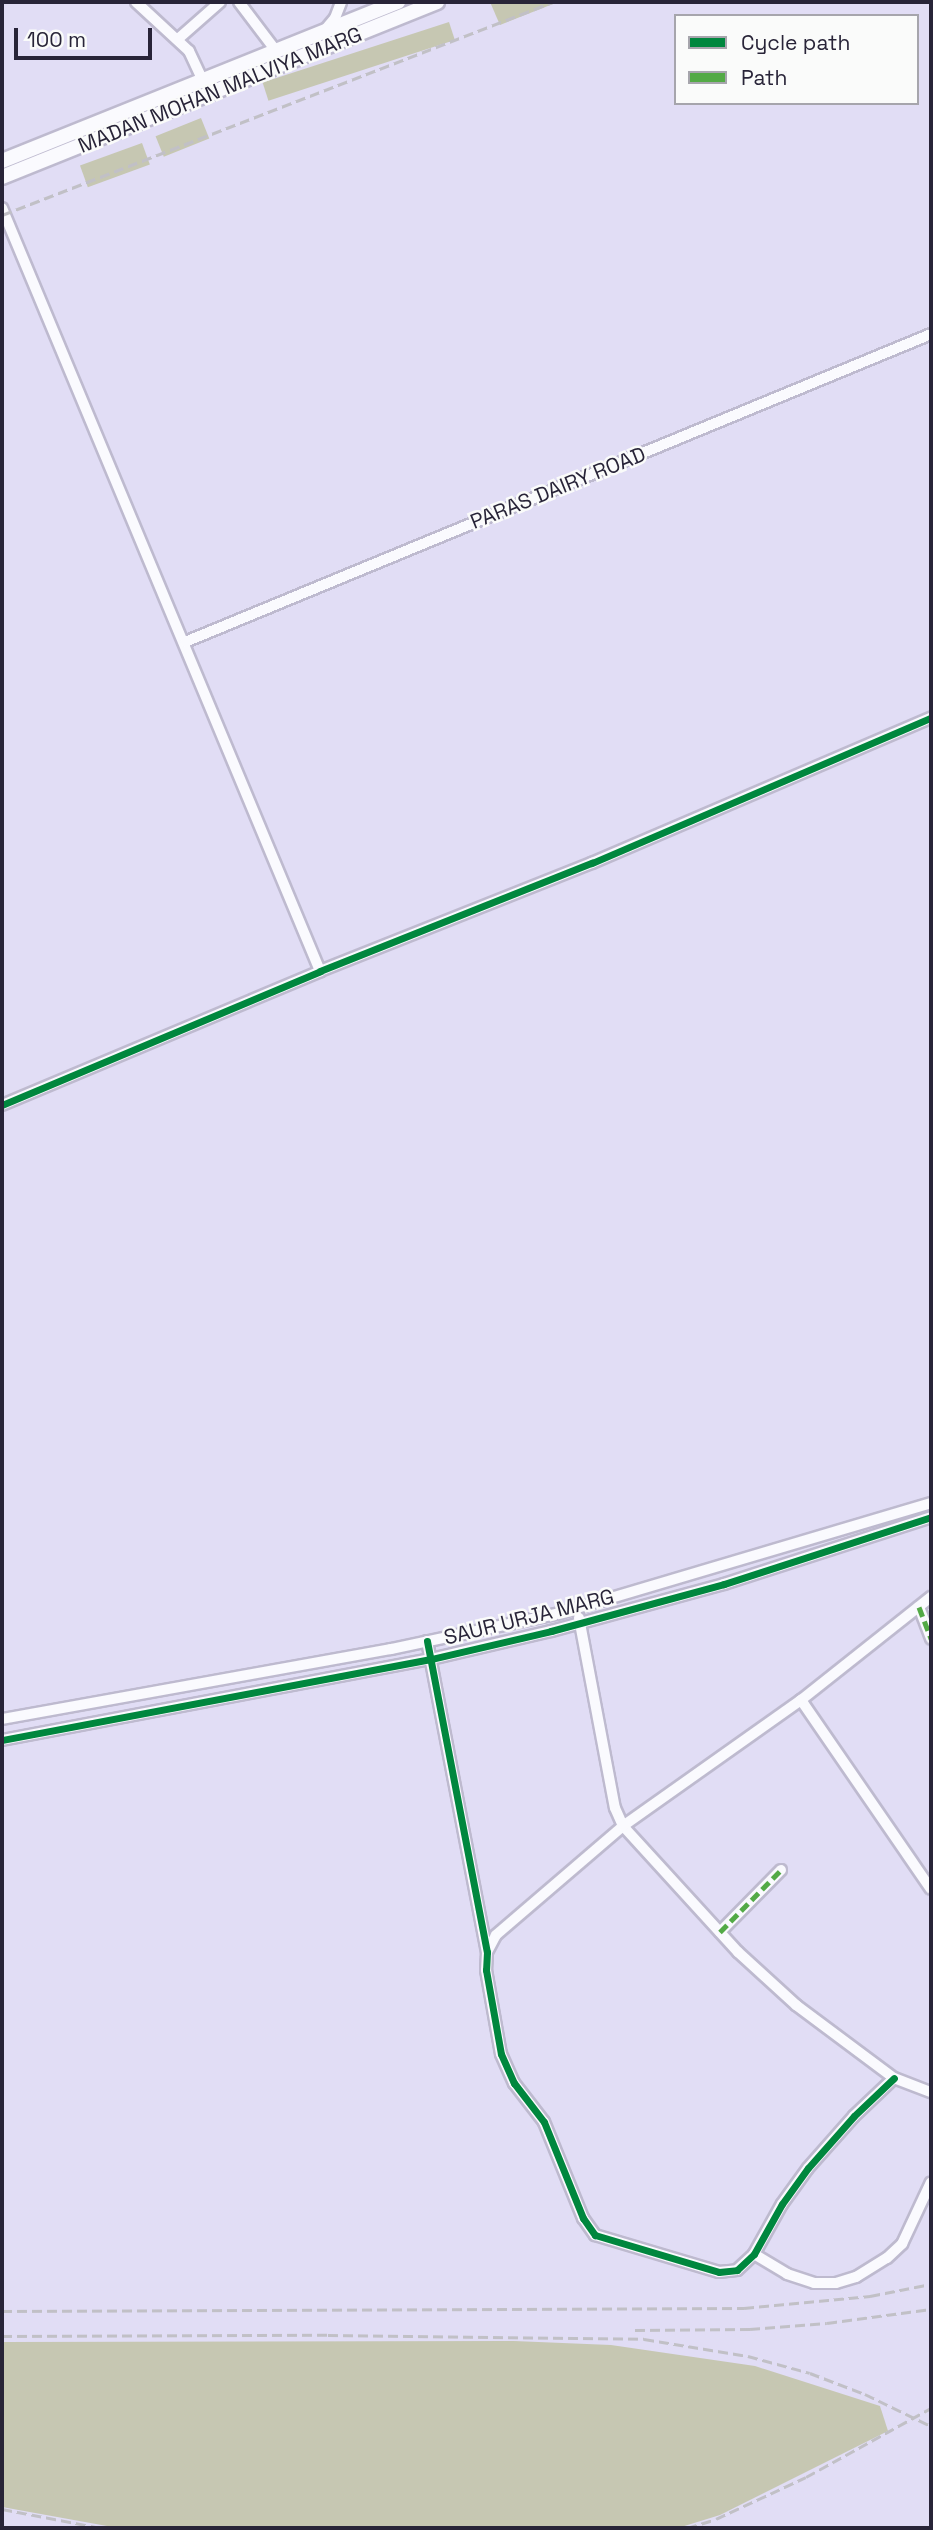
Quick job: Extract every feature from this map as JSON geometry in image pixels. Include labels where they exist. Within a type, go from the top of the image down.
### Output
[{"type":"main road","name":"MADAN MOHAN MALVIYA MARG","points":[[2,177],[398,2]]},
{"type":"main road","name":"MADAN MOHAN MALVIYA MARG","points":[[2,162],[372,14],[437,2]]},
{"type":"street","points":[[178,39],[220,2]]},
{"type":"street","points":[[239,2],[277,51]]},
{"type":"street","points":[[323,33],[335,18],[341,2]]},
{"type":"street","points":[[143,4],[189,51],[203,81]]},
{"type":"street","points":[[2,208],[320,971]]},
{"type":"street","name":"PARAS DAIRY ROAD","points":[[185,642],[931,334]]},
{"type":"street","points":[[2,1105],[320,971],[592,863],[931,718]]},
{"type":"street","name":"SAUR URJA MARG","points":[[2,1719],[427,1641],[577,1608],[931,1503]]},
{"type":"street","name":"SAUR URJA MARG","points":[[2,1740],[431,1660],[580,1624],[724,1584],[931,1517]]},
{"type":"street","points":[[487,1952],[496,1935],[623,1826],[801,1700],[931,1597]]},
{"type":"street","points":[[919,1607],[931,1639]]},
{"type":"street","points":[[577,1608],[615,1808],[623,1826],[720,1932],[796,2005],[894,2078],[931,2092]]},
{"type":"street","points":[[427,1641],[487,1952],[486,1970],[506,2068],[513,2083],[544,2122],[587,2228],[603,2239],[719,2272],[737,2270],[754,2254],[782,2204],[808,2168],[854,2116],[894,2078]]},
{"type":"street","points":[[801,1700],[931,1889]]},
{"type":"street","points":[[720,1932],[781,1870]]},
{"type":"street","points":[[754,2254],[787,2274],[814,2283],[836,2283],[856,2277],[887,2258],[902,2244],[931,2182]]},
{"type":"green space","points":[[490,2],[558,2],[500,25]]},
{"type":"green space","points":[[449,22],[455,40],[268,101],[263,83]]},
{"type":"green space","points":[[201,118],[209,138],[164,157],[156,136]]},
{"type":"green space","points":[[142,143],[150,165],[88,187],[80,166]]},
{"type":"green space","points":[[514,2341],[611,2345],[755,2366],[880,2406],[888,2431],[720,2515],[678,2528],[118,2528],[2,2507],[2,2342]]},
{"type":"railway","points":[[2,215],[553,2]]},
{"type":"railway","points":[[2,2311],[744,2308],[870,2296],[931,2284]]},
{"type":"railway","points":[[635,2330],[750,2329],[827,2323],[931,2309]]},
{"type":"railway","points":[[2,2336],[328,2335],[644,2339],[748,2356],[810,2373],[865,2394],[931,2426]]},
{"type":"railway","points":[[687,2528],[716,2519],[806,2477],[931,2408]]},
{"type":"railway","points":[[2,2509],[102,2528]]},
{"type":"marked path","points":[[919,1607],[931,1639]]},
{"type":"marked path","points":[[720,1932],[781,1870]]},
{"type":"cycle path","points":[[2,1105],[320,971],[592,863],[931,718]]},
{"type":"cycle path","points":[[2,1740],[431,1659],[551,1631],[724,1584],[931,1517]]},
{"type":"cycle path","points":[[427,1641],[487,1952],[486,1970],[501,2054],[514,2083],[544,2122],[583,2218],[595,2235],[719,2272],[737,2270],[754,2254],[782,2204],[808,2168],[854,2116],[894,2078]]}]
